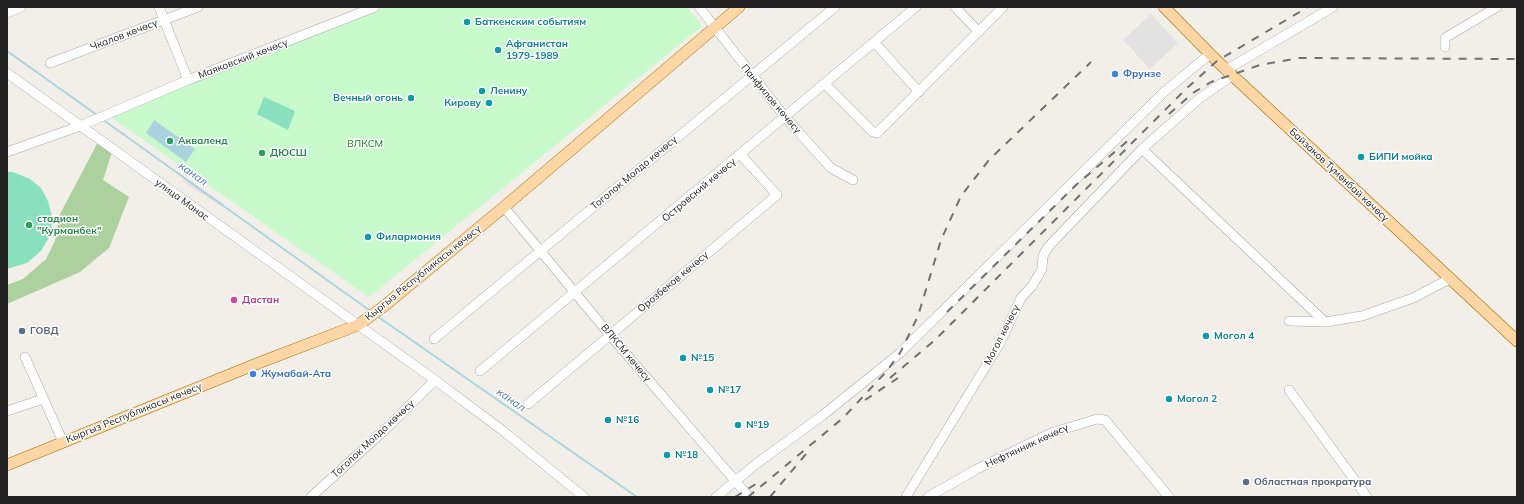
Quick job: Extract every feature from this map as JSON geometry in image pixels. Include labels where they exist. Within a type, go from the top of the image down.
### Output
[{"type":"main road","name":"Кыргыз Республикасы көчөсү","points":[[7,465],[261,362],[358,325],[383,307],[504,207],[739,7]]},
{"type":"main road","name":"Байзаков Түмөнбай көчөсү","points":[[1164,7],[1229,73],[1517,341]]},
{"type":"street","points":[[7,13],[21,7]]},
{"type":"street","points":[[159,7],[188,80]]},
{"type":"street","name":"Чкалов көчөсү","points":[[50,63],[198,7]]},
{"type":"street","name":"Маяковский көчөсү","points":[[80,126],[188,80],[375,7]]},
{"type":"street","name":"Панфилов көчөсү","points":[[699,7],[785,117],[831,168],[853,180]]},
{"type":"street","name":"Тоголок Молдо көчөсү","points":[[434,339],[835,7]]},
{"type":"street","name":"Островский көчөсү","points":[[480,371],[916,7]]},
{"type":"street","points":[[955,7],[979,32]]},
{"type":"street","points":[[824,84],[873,132],[877,133],[1003,7]]},
{"type":"street","name":"Могол көчөсү","points":[[906,497],[1000,343],[1021,298],[1032,286],[1042,268],[1043,256],[1048,247],[1142,149],[1229,73],[1333,7]]},
{"type":"street","points":[[1446,47],[1446,38],[1497,7]]},
{"type":"street","points":[[874,42],[919,92]]},
{"type":"street","points":[[716,497],[735,481],[824,415],[900,353],[1164,92],[1210,54]]},
{"type":"street","name":"улица Манас","points":[[7,73],[435,380],[502,430],[584,497]]},
{"type":"street","points":[[7,152],[80,126]]},
{"type":"street","points":[[1142,149],[1325,322]]},
{"type":"street","name":"Орозбеков көчөсү","points":[[528,404],[777,195],[740,155]]},
{"type":"street","name":"ВЛКСМ көчөсү","points":[[504,207],[576,292],[610,335],[749,497]]},
{"type":"street","points":[[1289,321],[1325,322],[1362,316],[1413,298],[1451,278]]},
{"type":"street","points":[[25,357],[63,442]]},
{"type":"street","name":"Тоголок Молдо көчөсү","points":[[311,497],[390,425],[435,380]]},
{"type":"street","points":[[1289,390],[1367,497]]},
{"type":"street","points":[[7,411],[44,399]]},
{"type":"street","name":"Нефтянник көчөсү","points":[[928,497],[977,469],[1050,433],[1097,419],[1105,420],[1169,497]]},
{"type":"green space","name":"ВЛКСМ","points":[[384,7],[687,7],[702,26],[369,297],[109,116],[212,72]]},
{"type":"green space","points":[[264,97],[295,111],[288,130],[257,114]]},
{"type":"green space","points":[[98,142],[112,152],[103,180],[129,197],[109,248],[80,272],[7,304],[7,285],[23,279],[46,259],[55,241],[59,216]]},
{"type":"green space","name":"стадион \"Курманбек\"","points":[[7,172],[13,172],[30,179],[41,188],[48,201],[52,217],[51,234],[41,251],[27,263],[7,269]]},
{"type":"shaded area","points":[[1151,14],[1178,43],[1150,69],[1123,40]]},
{"type":"shaded area","points":[[184,177],[224,204],[222,207],[182,181]]},
{"type":"water","name":"Акваленд","points":[[154,120],[195,149],[186,162],[146,133]]},
{"type":"waterway","name":"канал","points":[[7,51],[97,115]]},
{"type":"waterway","name":"канал","points":[[102,119],[369,310]]},
{"type":"waterway","name":"канал","points":[[377,316],[637,497]]},
{"type":"railway","points":[[890,378],[935,340],[1187,88],[1217,61],[1308,7]]},
{"type":"railway","points":[[1169,114],[1193,93],[1211,82],[1260,65],[1299,58],[1517,59]]},
{"type":"railway","points":[[748,497],[843,418],[886,372],[900,353],[918,316],[941,240],[961,196],[989,160],[1091,62]]},
{"type":"railway","points":[[947,312],[1076,185],[1131,138]]},
{"type":"railway","points":[[865,400],[898,378]]},
{"type":"railway","points":[[770,497],[806,454]]},
{"type":"railway","points":[[735,497],[759,482]]},
{"type":"place","name":"Баткенским событиям","points":[[467,22]]},
{"type":"place","name":"Афганистан 1979-1989","points":[[498,50]]},
{"type":"place","name":"Фрунзе","points":[[1115,74]]},
{"type":"place","name":"Ленину","points":[[482,91]]},
{"type":"place","name":"Вечный огонь","points":[[411,98]]},
{"type":"place","name":"Кирову","points":[[489,103]]},
{"type":"place","name":"Акваленд","points":[[170,141]]},
{"type":"place","name":"ДЮСШ","points":[[262,153]]},
{"type":"place","name":"БИПИ мойка","points":[[1361,157]]},
{"type":"place","name":"стадион \"Курманбек\"","points":[[29,225]]},
{"type":"place","name":"Филармония","points":[[368,237]]},
{"type":"place","name":"Дастан","points":[[234,300]]},
{"type":"place","name":"ГОВД","points":[[22,331]]},
{"type":"place","name":"Могол 4","points":[[1206,336]]},
{"type":"place","name":"№15","points":[[683,358]]},
{"type":"place","name":"Жумабай-Ата","points":[[253,374]]},
{"type":"place","name":"№17","points":[[710,390]]},
{"type":"place","name":"Могол 2","points":[[1169,399]]},
{"type":"place","name":"№16","points":[[608,420]]},
{"type":"place","name":"№19","points":[[738,425]]},
{"type":"place","name":"№18","points":[[667,455]]},
{"type":"place","name":"Областная прократура","points":[[1246,482]]}]
